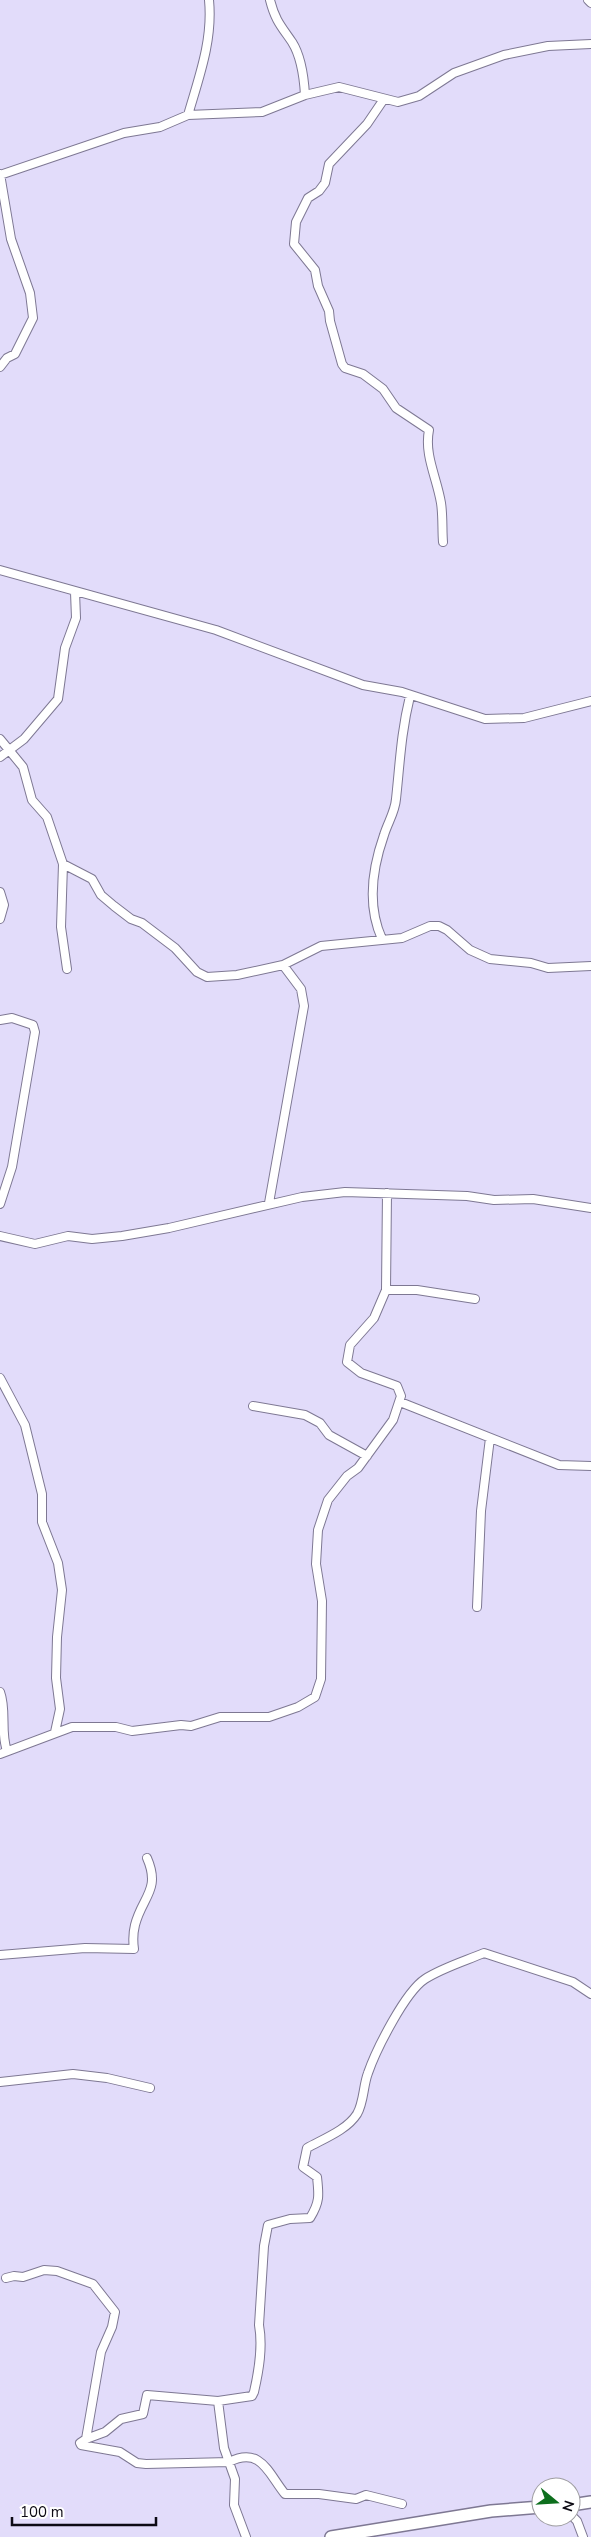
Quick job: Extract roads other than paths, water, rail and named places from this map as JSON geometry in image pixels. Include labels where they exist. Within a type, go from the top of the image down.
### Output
[{"type":"main road","points":[[331,2537],[491,2511],[531,2508]]},
{"type":"street","points":[[188,114],[207,49],[210,16],[209,0]]},
{"type":"street","points":[[270,0],[274,16],[292,42],[297,54],[306,95]]},
{"type":"street","points":[[588,0],[591,3]]},
{"type":"street","points":[[0,368],[7,358],[15,354],[32,318],[30,293],[11,239],[0,175],[124,133],[160,127],[188,114],[262,112],[306,95],[339,87],[398,102],[419,96],[454,73],[479,66],[504,54],[548,46],[591,44]]},
{"type":"street","points":[[384,99],[366,124],[329,164],[325,183],[319,191],[308,198],[296,222],[294,244],[315,270],[318,286],[330,311],[330,321],[342,364],[345,368],[363,374],[383,389],[396,408],[429,430],[427,440],[431,467],[442,506],[443,542]]},
{"type":"street","points":[[0,570],[216,630],[363,685],[402,692],[485,719],[516,720],[591,701]]},
{"type":"street","points":[[0,757],[24,739],[58,698],[65,648],[76,618],[75,592]]},
{"type":"street","points":[[382,939],[372,912],[374,873],[379,848],[394,813],[399,752],[410,696]]},
{"type":"street","points":[[0,739],[23,767],[32,800],[47,817],[63,864],[61,927],[67,969]]},
{"type":"street","points":[[63,864],[92,879],[101,895],[175,948],[203,976],[229,976],[283,965],[321,946],[402,938],[430,926],[439,926],[470,950],[490,959],[531,963],[548,968],[591,966]]},
{"type":"street","points":[[0,892],[4,905],[0,919]]},
{"type":"street","points":[[269,1203],[304,1006],[301,989],[283,965]]},
{"type":"street","points":[[0,1020],[12,1018],[33,1024],[35,1032],[12,1167],[0,1204]]},
{"type":"street","points":[[0,1236],[34,1244],[68,1236],[92,1238],[122,1236],[189,1224],[269,1203],[345,1192],[467,1196],[494,1200],[533,1199],[591,1208]]},
{"type":"street","points":[[0,1692],[4,1703],[4,1752],[72,1727],[88,1725],[116,1727],[132,1731],[181,1725],[191,1726],[220,1717],[269,1717],[298,1707],[315,1697],[321,1679],[322,1602],[316,1564],[318,1530],[328,1500],[346,1476],[358,1468],[367,1456],[393,1420],[400,1402],[401,1390],[397,1386],[362,1373],[346,1362],[350,1345],[374,1318],[386,1290],[387,1193]]},
{"type":"street","points":[[386,1290],[417,1290],[475,1299]]},
{"type":"street","points":[[0,1378],[25,1425],[42,1494],[42,1522],[58,1563],[62,1590],[57,1637],[56,1678],[60,1709],[55,1732]]},
{"type":"street","points":[[400,1402],[559,1465],[591,1466]]},
{"type":"street","points":[[253,1406],[305,1415],[320,1423],[329,1435],[367,1456]]},
{"type":"street","points":[[477,1607],[481,1511],[490,1438]]},
{"type":"street","points":[[0,1955],[84,1948],[134,1949],[135,1926],[152,1889],[153,1871],[147,1858]]},
{"type":"street","points":[[402,2504],[366,2495],[356,2498],[319,2494],[285,2494],[269,2470],[255,2457],[238,2458],[230,2462],[137,2463],[120,2452],[81,2445],[80,2443],[105,2432],[121,2419],[143,2414],[147,2395],[218,2401],[252,2396],[260,2364],[261,2337],[259,2325],[264,2246],[268,2225],[290,2219],[310,2218],[319,2204],[316,2177],[304,2167],[307,2148],[332,2134],[352,2120],[358,2113],[367,2074],[384,2037],[406,2000],[424,1980],[484,1952],[573,1982],[591,1994]]},
{"type":"street","points":[[0,2082],[73,2074],[107,2078],[150,2088]]},
{"type":"street","points":[[6,2278],[14,2276],[23,2277],[44,2270],[57,2271],[93,2284],[114,2312],[112,2327],[102,2352],[86,2439]]},
{"type":"street","points":[[218,2401],[224,2448],[236,2479],[234,2504],[246,2537]]}]
